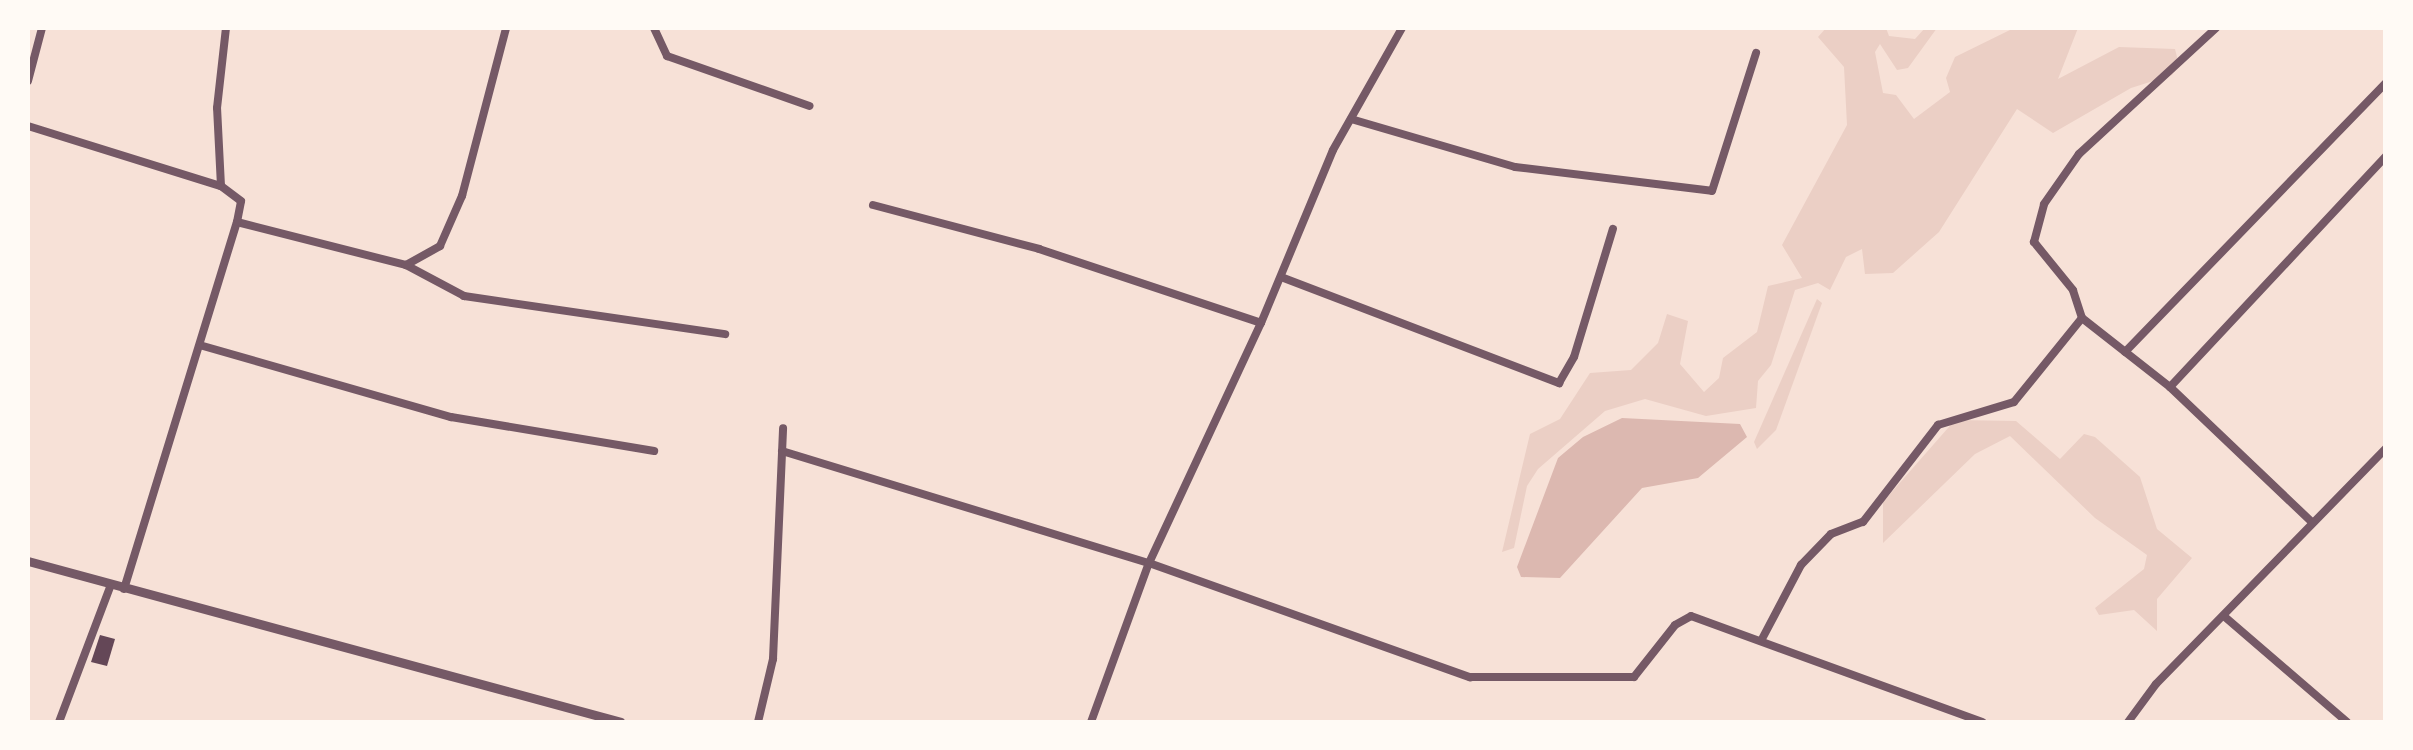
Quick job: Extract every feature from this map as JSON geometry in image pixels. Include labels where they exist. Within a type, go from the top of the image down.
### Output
[{"type":"street","points":[[28,81],[42,28]]},
{"type":"street","points":[[221,186],[217,108],[226,28]]},
{"type":"street","points":[[406,265],[440,246],[462,196],[506,28]]},
{"type":"street","points":[[654,28],[667,56],[810,106]]},
{"type":"street","points":[[1091,722],[1150,562],[1351,119],[1402,28]]},
{"type":"street","points":[[2216,28],[2079,154],[2044,204],[2034,242],[2073,290],[2082,318],[2170,386],[2313,523]]},
{"type":"street","points":[[1351,119],[1515,167],[1712,191],[1756,53]]},
{"type":"street","points":[[2126,352],[2386,83]]},
{"type":"street","points":[[28,126],[221,186],[240,201],[202,346],[124,590]]},
{"type":"street","points":[[2170,386],[2386,156]]},
{"type":"street","points":[[873,205],[1039,250],[1261,323]]},
{"type":"street","points":[[237,222],[406,265],[464,296],[725,334]]},
{"type":"street","points":[[1281,277],[1559,383],[1574,357],[1612,229]]},
{"type":"street","points":[[1762,639],[1801,565],[1831,534],[1863,522],[1938,425],[2014,402],[2082,318]]},
{"type":"street","points":[[202,346],[451,417],[654,451]]},
{"type":"street","points":[[758,722],[773,659],[783,428]]},
{"type":"street","points":[[2128,722],[2156,684],[2386,448]]},
{"type":"street","points":[[782,451],[1150,562],[1470,676],[1634,677],[1674,625],[1691,616],[1982,722]]},
{"type":"street","points":[[28,561],[110,587],[622,722]]},
{"type":"street","points":[[59,722],[110,587]]},
{"type":"street","points":[[2225,617],[2347,722]]},
{"type":"shaded area","points":[[1826,28],[1886,28],[1889,36],[1915,39],[1925,28],[1937,28],[1908,68],[1897,70],[1880,44],[1875,52],[1883,93],[1896,95],[1914,119],[1950,92],[1946,78],[1955,57],[2014,28],[2078,28],[2058,79],[2119,47],[2175,49],[2179,65],[2172,75],[2131,88],[2053,133],[2017,109],[1939,232],[1893,273],[1865,274],[1862,249],[1846,257],[1830,290],[1818,283],[1795,290],[1771,365],[1758,381],[1756,408],[1706,416],[1645,399],[1605,411],[1538,469],[1527,486],[1514,548],[1502,552],[1530,434],[1560,419],[1590,373],[1631,370],[1658,343],[1667,314],[1688,321],[1680,364],[1704,392],[1719,378],[1723,358],[1757,332],[1768,286],[1802,278],[1782,245],[1847,125],[1844,67],[1818,37]]},
{"type":"shaded area","points":[[1817,299],[1822,303],[1776,430],[1757,449],[1754,442]]},
{"type":"shaded area","points":[[1622,418],[1740,424],[1747,437],[1698,478],[1642,488],[1560,578],[1521,577],[1517,567],[1558,458],[1583,437]]},
{"type":"shaded area","points":[[1955,420],[2016,421],[2060,459],[2084,434],[2095,437],[2140,477],[2157,529],[2192,558],[2157,599],[2157,631],[2134,610],[2099,615],[2095,608],[2144,569],[2147,555],[2095,518],[2010,436],[1975,454],[1883,543],[1883,502]]},
{"type":"building","points":[[100,635],[115,639],[107,666],[91,662]]}]
